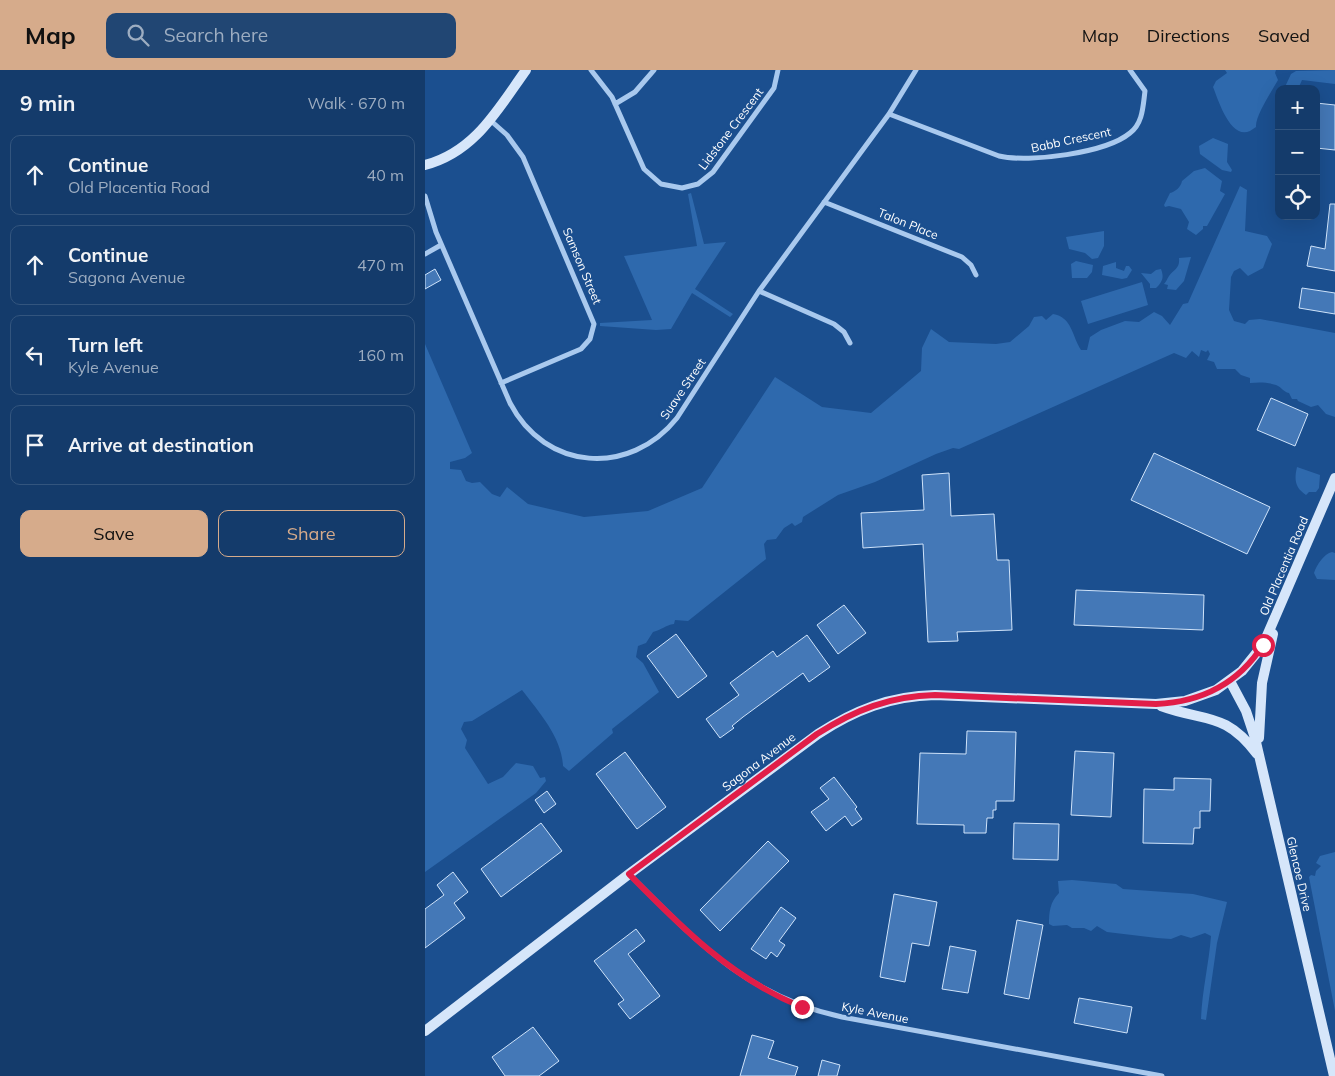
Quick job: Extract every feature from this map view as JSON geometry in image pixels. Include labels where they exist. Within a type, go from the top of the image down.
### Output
[{"type":"main road","points":[[425,165],[459,151],[475,138],[526,70]]},
{"type":"main road","name":"Old Placentia Road","points":[[1230,681],[1258,652],[1276,620],[1335,478]]},
{"type":"main road","points":[[1261,759],[1259,719],[1261,691],[1276,620]]},
{"type":"main road","name":"Sagona Avenue","points":[[425,1031],[629,874],[817,734],[846,716],[876,704],[905,696],[935,695],[1156,704],[1194,699],[1230,681]]},
{"type":"main road","name":"Glencoe Drive","points":[[1230,681],[1249,720],[1261,759],[1334,1076]]},
{"type":"main road","points":[[1156,704],[1177,711],[1205,716],[1224,724],[1245,740],[1261,759]]},
{"type":"street","name":"Lidstone Crescent","points":[[591,70],[605,86],[615,104],[640,162],[649,176],[667,186],[688,187],[703,181],[713,172],[774,88],[778,70]]},
{"type":"street","points":[[615,104],[635,92],[654,70]]},
{"type":"street","name":"Suave Street","points":[[425,196],[441,245],[501,383],[514,411],[523,424],[551,447],[570,454],[589,458],[609,458],[628,454],[656,439],[677,418],[759,291],[889,114],[916,70]]},
{"type":"street","name":"Babb Crescent","points":[[889,114],[999,156],[1019,159],[1045,158],[1113,144],[1131,133],[1143,114],[1145,91],[1130,70]]},
{"type":"street","name":"Samson Street","points":[[490,120],[512,140],[523,157],[594,324],[590,339],[581,349],[501,383]]},
{"type":"street","name":"Talon Place","points":[[824,202],[957,254],[967,260],[977,275]]},
{"type":"street","points":[[425,254],[441,245]]},
{"type":"street","points":[[759,291],[835,324],[844,332],[850,343]]},
{"type":"street","name":"Kyle Avenue","points":[[629,874],[722,962],[771,994],[797,1005],[842,1017],[1163,1076]]},
{"type":"shaded area","points":[[1225,70],[1276,70],[1275,73],[1278,80],[1261,110],[1256,127],[1250,131],[1236,130],[1226,117],[1218,100],[1213,87],[1216,81],[1227,73]]},
{"type":"shaded area","points":[[1335,70],[1335,84],[1302,80],[1300,85],[1286,85],[1291,74],[1296,71]]},
{"type":"shaded area","points":[[1213,138],[1228,144],[1227,162],[1232,170],[1231,172],[1222,170],[1200,154],[1199,146]]},
{"type":"shaded area","points":[[1205,168],[1222,181],[1220,191],[1225,194],[1207,226],[1203,226],[1203,229],[1196,235],[1187,229],[1189,222],[1181,209],[1165,207],[1164,205],[1170,193],[1177,189],[1182,181],[1194,171]]},
{"type":"shaded area","points":[[1240,186],[1247,190],[1245,231],[1267,236],[1272,244],[1263,268],[1248,276],[1240,268],[1234,271],[1231,277],[1229,310],[1234,321],[1245,324],[1249,320],[1260,319],[1335,333],[1335,417],[1326,414],[1318,405],[1311,407],[1297,399],[1292,399],[1289,393],[1276,385],[1263,382],[1250,383],[1250,378],[1241,375],[1235,369],[1217,369],[1214,362],[1207,360],[1210,354],[1208,350],[1206,352],[1201,350],[1199,357],[1192,351],[1186,358],[1174,353],[959,449],[953,448],[936,454],[875,482],[838,495],[803,517],[802,522],[795,526],[792,523],[784,528],[776,539],[767,540],[764,544],[766,559],[688,621],[675,620],[674,624],[653,632],[646,643],[638,646],[636,657],[643,663],[659,692],[612,729],[613,733],[569,771],[563,766],[559,745],[549,726],[522,690],[472,721],[464,722],[461,729],[467,740],[465,748],[488,784],[503,777],[516,763],[533,766],[540,778],[545,777],[546,781],[536,793],[425,872],[425,344],[472,453],[465,458],[450,462],[450,469],[461,470],[466,481],[472,483],[480,482],[492,494],[500,497],[507,487],[528,504],[584,517],[648,511],[702,488],[775,377],[822,407],[871,413],[921,371],[922,348],[931,329],[949,342],[996,344],[1010,342],[1029,326],[1034,317],[1042,316],[1046,320],[1053,314],[1068,323],[1081,350],[1087,350],[1090,337],[1101,330],[1125,321],[1139,322],[1154,312],[1162,316],[1170,325],[1183,304],[1188,303]]},
{"type":"shaded area","points":[[691,193],[704,244],[726,242],[695,289],[733,314],[730,317],[692,293],[671,329],[656,330],[600,326],[600,323],[652,320],[624,256],[697,246],[688,194]]},
{"type":"shaded area","points":[[1104,231],[1104,246],[1098,258],[1092,259],[1085,253],[1069,249],[1066,237]]},
{"type":"shaded area","points":[[1191,257],[1184,281],[1176,290],[1167,289],[1168,285],[1164,284],[1178,267],[1179,258]]},
{"type":"shaded area","points":[[1076,261],[1093,265],[1092,272],[1087,278],[1072,278],[1071,264]]},
{"type":"shaded area","points":[[1116,262],[1116,268],[1124,271],[1126,266],[1129,266],[1132,270],[1127,278],[1122,279],[1102,275],[1103,266]]},
{"type":"shaded area","points":[[1161,269],[1163,277],[1161,281],[1156,288],[1150,288],[1150,284],[1141,273],[1151,274]]},
{"type":"shaded area","points":[[1142,282],[1148,305],[1088,324],[1081,301]]},
{"type":"shaded area","points":[[1297,467],[1320,475],[1319,488],[1316,492],[1309,492],[1306,495],[1300,489],[1296,480]]},
{"type":"shaded area","points":[[1332,552],[1335,553],[1335,580],[1317,579],[1314,573],[1317,566],[1324,557]]},
{"type":"shaded area","points":[[1335,852],[1335,1011],[1309,877],[1311,875],[1315,876],[1316,871],[1321,866],[1316,863],[1320,856]]},
{"type":"shaded area","points":[[1072,880],[1116,884],[1123,889],[1193,894],[1227,902],[1217,943],[1206,1020],[1201,1019],[1211,936],[1205,933],[1191,938],[1181,935],[1171,939],[1107,932],[1097,926],[1091,931],[1084,928],[1072,928],[1067,925],[1053,926],[1049,924],[1049,915],[1052,904],[1059,893],[1058,881]]},
{"type":"building","points":[[1320,103],[1335,105],[1335,150],[1320,148]]},
{"type":"building","points":[[1330,204],[1335,204],[1335,271],[1307,266],[1311,246],[1325,249]]},
{"type":"building","points":[[435,269],[441,280],[425,289],[425,275]]},
{"type":"building","points":[[1302,288],[1335,293],[1335,314],[1299,308]]},
{"type":"building","points":[[1271,398],[1308,414],[1295,446],[1257,430]]},
{"type":"building","points":[[1154,453],[1270,507],[1247,554],[1131,500]]},
{"type":"building","points":[[949,473],[951,516],[994,514],[997,560],[1009,560],[1012,630],[957,632],[958,641],[928,642],[923,544],[863,548],[861,513],[924,510],[922,475]]},
{"type":"building","points":[[1076,590],[1204,595],[1203,630],[1074,625]]},
{"type":"building","points":[[844,605],[866,633],[838,654],[817,625]]},
{"type":"building","points":[[676,634],[707,676],[678,698],[647,656]]},
{"type":"building","points":[[807,635],[830,667],[809,682],[803,673],[743,717],[732,726],[734,728],[720,738],[706,719],[739,695],[730,683],[773,651],[777,657]]},
{"type":"building","points":[[967,731],[1016,732],[1014,801],[996,801],[996,810],[993,810],[993,818],[987,818],[986,833],[964,833],[964,825],[917,824],[920,753],[966,754]]},
{"type":"building","points":[[1075,751],[1114,753],[1111,817],[1071,815]]},
{"type":"building","points":[[625,752],[666,807],[637,829],[596,774]]},
{"type":"building","points":[[834,777],[857,807],[855,809],[862,819],[852,826],[845,816],[826,831],[811,812],[829,799],[820,788]]},
{"type":"building","points":[[1174,778],[1211,779],[1210,811],[1200,811],[1200,828],[1194,828],[1193,844],[1143,843],[1144,789],[1174,790]]},
{"type":"building","points":[[547,791],[556,804],[544,813],[535,800]]},
{"type":"building","points":[[541,823],[562,851],[501,897],[481,869]]},
{"type":"building","points":[[1014,823],[1059,824],[1058,860],[1013,859]]},
{"type":"building","points":[[768,841],[789,861],[720,931],[700,910]]},
{"type":"building","points":[[453,872],[468,892],[454,903],[465,918],[425,948],[425,909],[444,895],[437,885]]},
{"type":"building","points":[[894,894],[937,902],[929,946],[912,943],[905,982],[880,977]]},
{"type":"building","points":[[781,907],[796,918],[779,941],[785,945],[777,957],[771,952],[766,959],[751,949]]},
{"type":"building","points":[[1017,920],[1043,925],[1029,999],[1004,994]]},
{"type":"building","points":[[636,929],[645,941],[628,954],[660,996],[630,1019],[618,1004],[624,1000],[594,961]]},
{"type":"building","points":[[950,946],[976,951],[968,993],[942,989]]},
{"type":"building","points":[[1079,998],[1132,1007],[1127,1033],[1074,1023]]},
{"type":"building","points":[[533,1027],[559,1061],[539,1076],[505,1076],[492,1057]]},
{"type":"building","points":[[752,1035],[774,1041],[768,1058],[798,1067],[795,1076],[740,1076]]},
{"type":"building","points":[[822,1060],[840,1065],[837,1076],[818,1076]]},
{"type":"route","points":[[802,1007],[771,994],[722,962],[658,904],[629,874],[817,734],[846,716],[876,704],[905,696],[935,695],[1156,704],[1175,703],[1194,699],[1223,686],[1247,665],[1263,645]]}]
